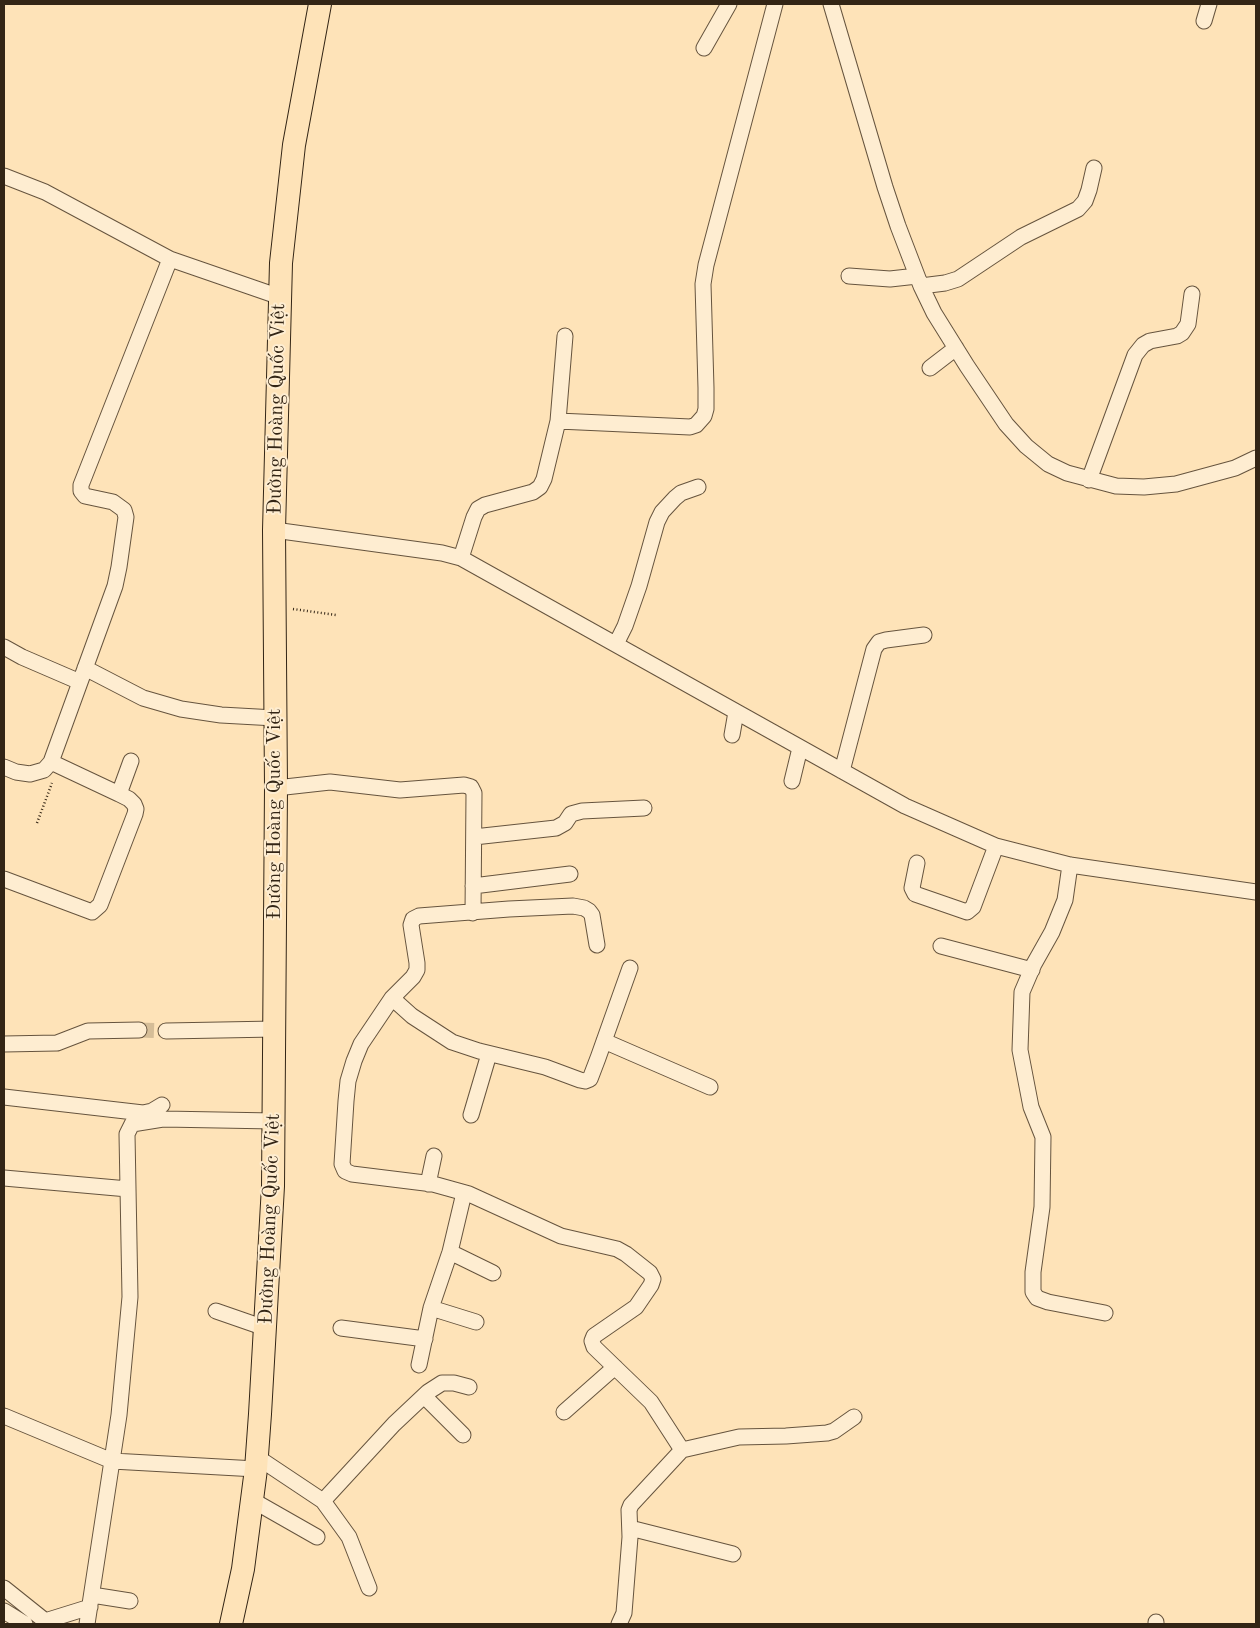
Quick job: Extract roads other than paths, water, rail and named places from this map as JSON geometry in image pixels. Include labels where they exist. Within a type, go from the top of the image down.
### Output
[{"type":"highway","name":"Đường Hoàng Quốc Việt","points":[[231,1624],[243,1569],[256,1463],[273,1186],[276,788],[274,530],[281,263],[294,145],[320,4]]},
{"type":"street","points":[[704,48],[729,4]]},
{"type":"street","points":[[558,421],[690,427],[696,425],[704,416],[706,395],[703,284],[706,264],[775,4]]},
{"type":"street","points":[[831,4],[885,188],[919,281],[934,313],[956,348],[1006,424],[1026,446],[1048,464],[1089,480],[1116,486],[1144,487],[1176,484],[1235,468],[1256,458]]},
{"type":"street","points":[[1204,21],[1209,4]]},
{"type":"street","points":[[848,276],[945,283],[958,279],[1021,237],[1078,209],[1085,201],[1090,190],[1094,168]]},
{"type":"street","points":[[4,176],[45,192],[170,259],[280,297]]},
{"type":"street","points":[[4,767],[16,772],[30,774],[44,770],[55,763],[83,675],[115,586],[126,516],[124,510],[113,502],[84,496],[81,491],[81,485],[170,259]]},
{"type":"street","points":[[1089,480],[1135,355],[1143,345],[1150,341],[1177,336],[1182,333],[1188,324],[1192,294]]},
{"type":"street","points":[[461,558],[478,509],[485,505],[533,492],[540,487],[544,479],[558,421],[565,336]]},
{"type":"street","points":[[930,368],[956,348]]},
{"type":"street","points":[[616,644],[625,626],[639,586],[657,522],[662,512],[682,493],[698,487]]},
{"type":"street","points":[[274,530],[442,553],[461,558],[905,806],[996,846],[1070,865],[1256,892]]},
{"type":"street","points":[[842,771],[874,649],[879,642],[886,640],[924,635]]},
{"type":"street","points":[[4,647],[22,657],[83,675],[142,698],[181,709],[222,715],[275,718]]},
{"type":"street","points":[[732,735],[736,712]]},
{"type":"street","points":[[792,781],[800,748]]},
{"type":"street","points":[[119,794],[131,762]]},
{"type":"street","points":[[4,879],[92,912],[100,905],[135,814],[134,804],[119,794],[55,763]]},
{"type":"street","points":[[276,788],[330,782],[400,790],[464,785],[471,787],[474,793],[474,913]]},
{"type":"street","points":[[474,837],[556,828],[565,823],[571,814],[582,811],[644,808]]},
{"type":"street","points":[[917,862],[912,888],[915,894],[967,912],[973,907],[996,846]]},
{"type":"street","points":[[1070,865],[1065,900],[1052,932],[1022,992],[1020,1050],[1031,1106],[1043,1137],[1042,1208],[1033,1272],[1033,1292],[1037,1298],[1048,1302],[1105,1313]]},
{"type":"street","points":[[473,886],[570,874]]},
{"type":"street","points":[[597,945],[592,915],[584,908],[572,906],[419,916],[413,919],[411,925],[417,970],[413,977],[392,998],[361,1044],[354,1061],[348,1081],[342,1164],[345,1171],[352,1174],[428,1184],[464,1193],[561,1236],[617,1250],[626,1254],[650,1273],[653,1279],[652,1286],[636,1307],[594,1336],[592,1342],[594,1347],[651,1402],[682,1450]]},
{"type":"street","points":[[941,946],[1032,970]]},
{"type":"street","points":[[392,998],[412,1016],[452,1042],[489,1054],[544,1067],[585,1081],[590,1079],[630,968]]},
{"type":"street","points":[[166,1031],[275,1029]]},
{"type":"street","points":[[4,1044],[57,1043],[88,1031],[139,1030]]},
{"type":"street","points":[[604,1042],[710,1087]]},
{"type":"street","points":[[471,1115],[489,1054]]},
{"type":"street","points":[[4,1097],[143,1113],[152,1111],[162,1105]]},
{"type":"street","points":[[87,1624],[119,1415],[130,1297],[127,1134],[132,1124],[163,1119],[274,1121]]},
{"type":"street","points":[[428,1184],[434,1156]]},
{"type":"street","points":[[4,1178],[128,1189]]},
{"type":"street","points":[[419,1365],[431,1308],[450,1252],[464,1193]]},
{"type":"street","points":[[450,1252],[494,1273]]},
{"type":"street","points":[[431,1308],[476,1322]]},
{"type":"street","points":[[216,1311],[265,1328]]},
{"type":"street","points":[[341,1328],[425,1339]]},
{"type":"street","points":[[564,1412],[615,1367]]},
{"type":"street","points":[[324,1501],[352,1468],[424,1396],[442,1383],[454,1383],[469,1387]]},
{"type":"street","points":[[424,1396],[463,1435]]},
{"type":"street","points":[[4,1416],[112,1460],[256,1463],[324,1501],[349,1538],[369,1588]]},
{"type":"street","points":[[625,1623],[630,1528],[628,1516],[631,1505],[682,1450],[739,1437],[827,1433],[834,1431],[854,1417]]},
{"type":"street","points":[[252,1500],[317,1536]]},
{"type":"street","points":[[630,1528],[733,1554]]},
{"type":"street","points":[[4,1588],[47,1623],[91,1601],[130,1601]]},
{"type":"street","points":[[4,1611],[24,1624]]},
{"type":"tunnel","points":[[139,1030],[166,1031]]}]
